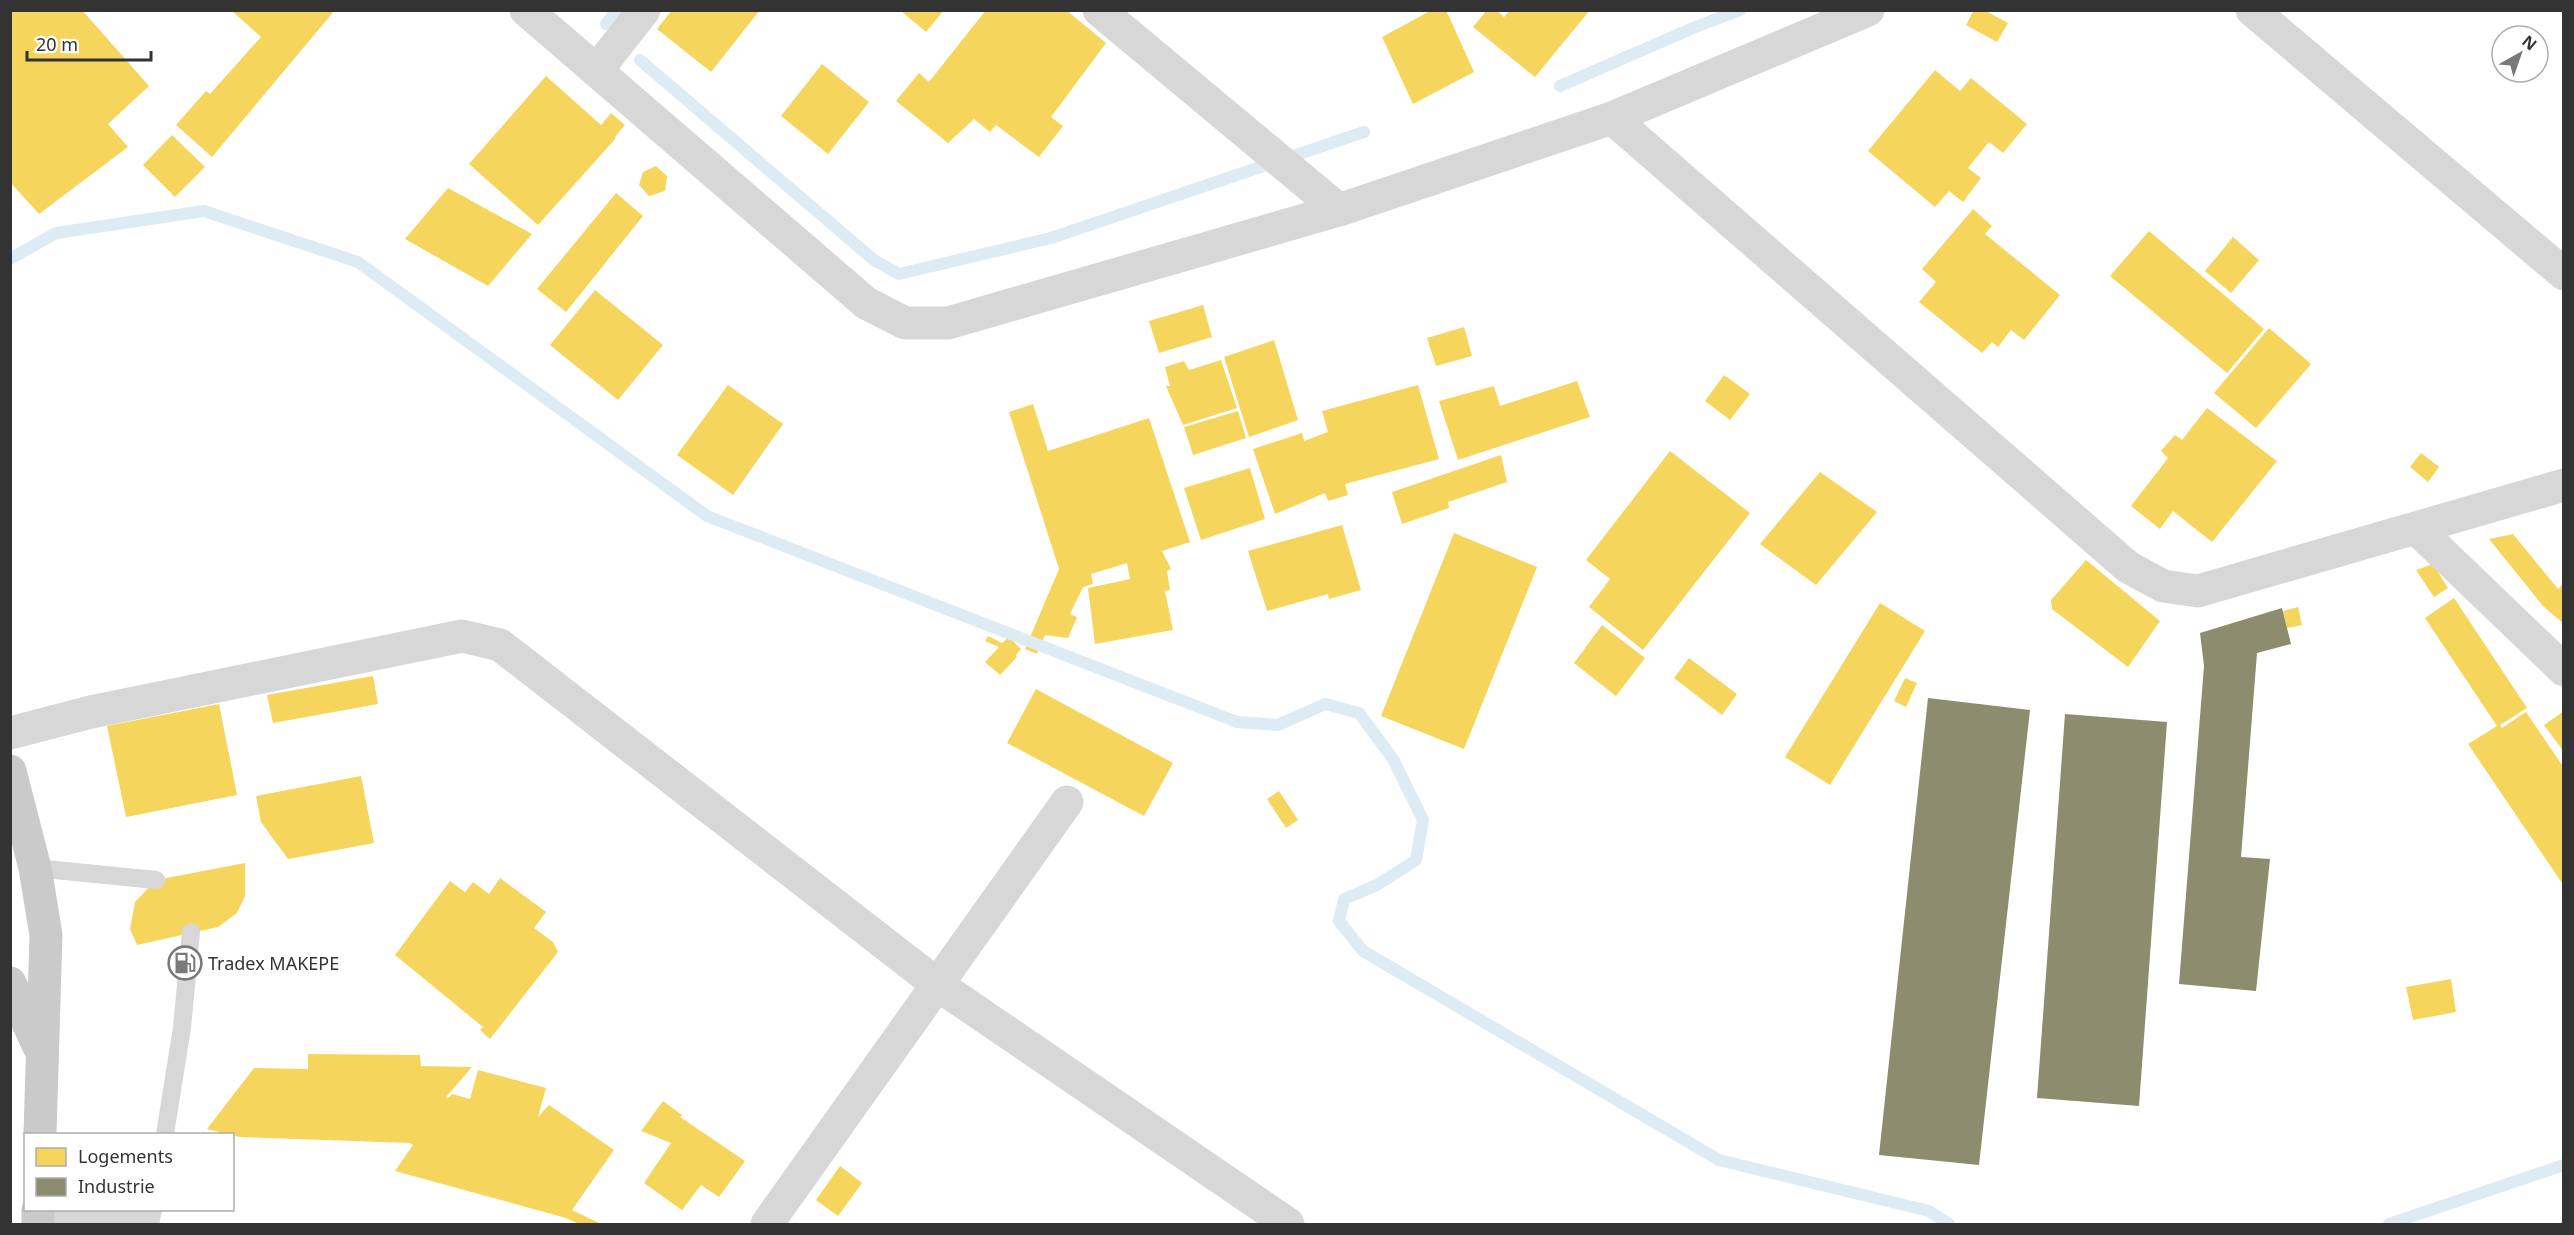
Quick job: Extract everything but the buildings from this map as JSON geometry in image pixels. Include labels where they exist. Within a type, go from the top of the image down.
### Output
[{"type":"main road","points":[[10,771],[35,868],[46,935],[40,1133]]},
{"type":"main road","points":[[10,983],[42,1053]]},
{"type":"street","points":[[526,10],[866,303],[905,323],[948,323],[1339,210],[1612,118],[1831,17],[1868,10]]},
{"type":"street","points":[[597,70],[644,10]]},
{"type":"street","points":[[1099,10],[1339,210]]},
{"type":"street","points":[[2252,10],[2564,274]]},
{"type":"street","points":[[1612,118],[2128,567],[2163,586],[2198,591],[2564,485]]},
{"type":"street","points":[[2416,528],[2564,670]]},
{"type":"street","points":[[10,733],[91,712],[462,636],[500,645],[938,985],[1288,1224]]},
{"type":"street","points":[[767,1224],[1067,802]]},
{"type":"street","points":[[38,1215],[140,1224]]},
{"type":"lane","points":[[35,868],[156,880]]},
{"type":"lane","points":[[165,1133],[182,1028],[191,932]]},
{"type":"waterway","points":[[606,24],[617,10]]},
{"type":"waterway","points":[[1560,86],[1740,10]]},
{"type":"waterway","points":[[640,60],[874,260],[899,274],[1051,238],[1364,132]]},
{"type":"waterway","points":[[10,259],[56,233],[204,211],[358,262],[707,516],[1237,722],[1278,725],[1325,704],[1359,713],[1393,759],[1423,820],[1416,860],[1377,885],[1344,899],[1339,921],[1363,951],[1719,1160],[1929,1211],[1949,1224]]},
{"type":"waterway","points":[[2389,1224],[2564,1165]]},
{"type":"place","name":"Tradex MAKEPE","points":[[185,963]]}]
